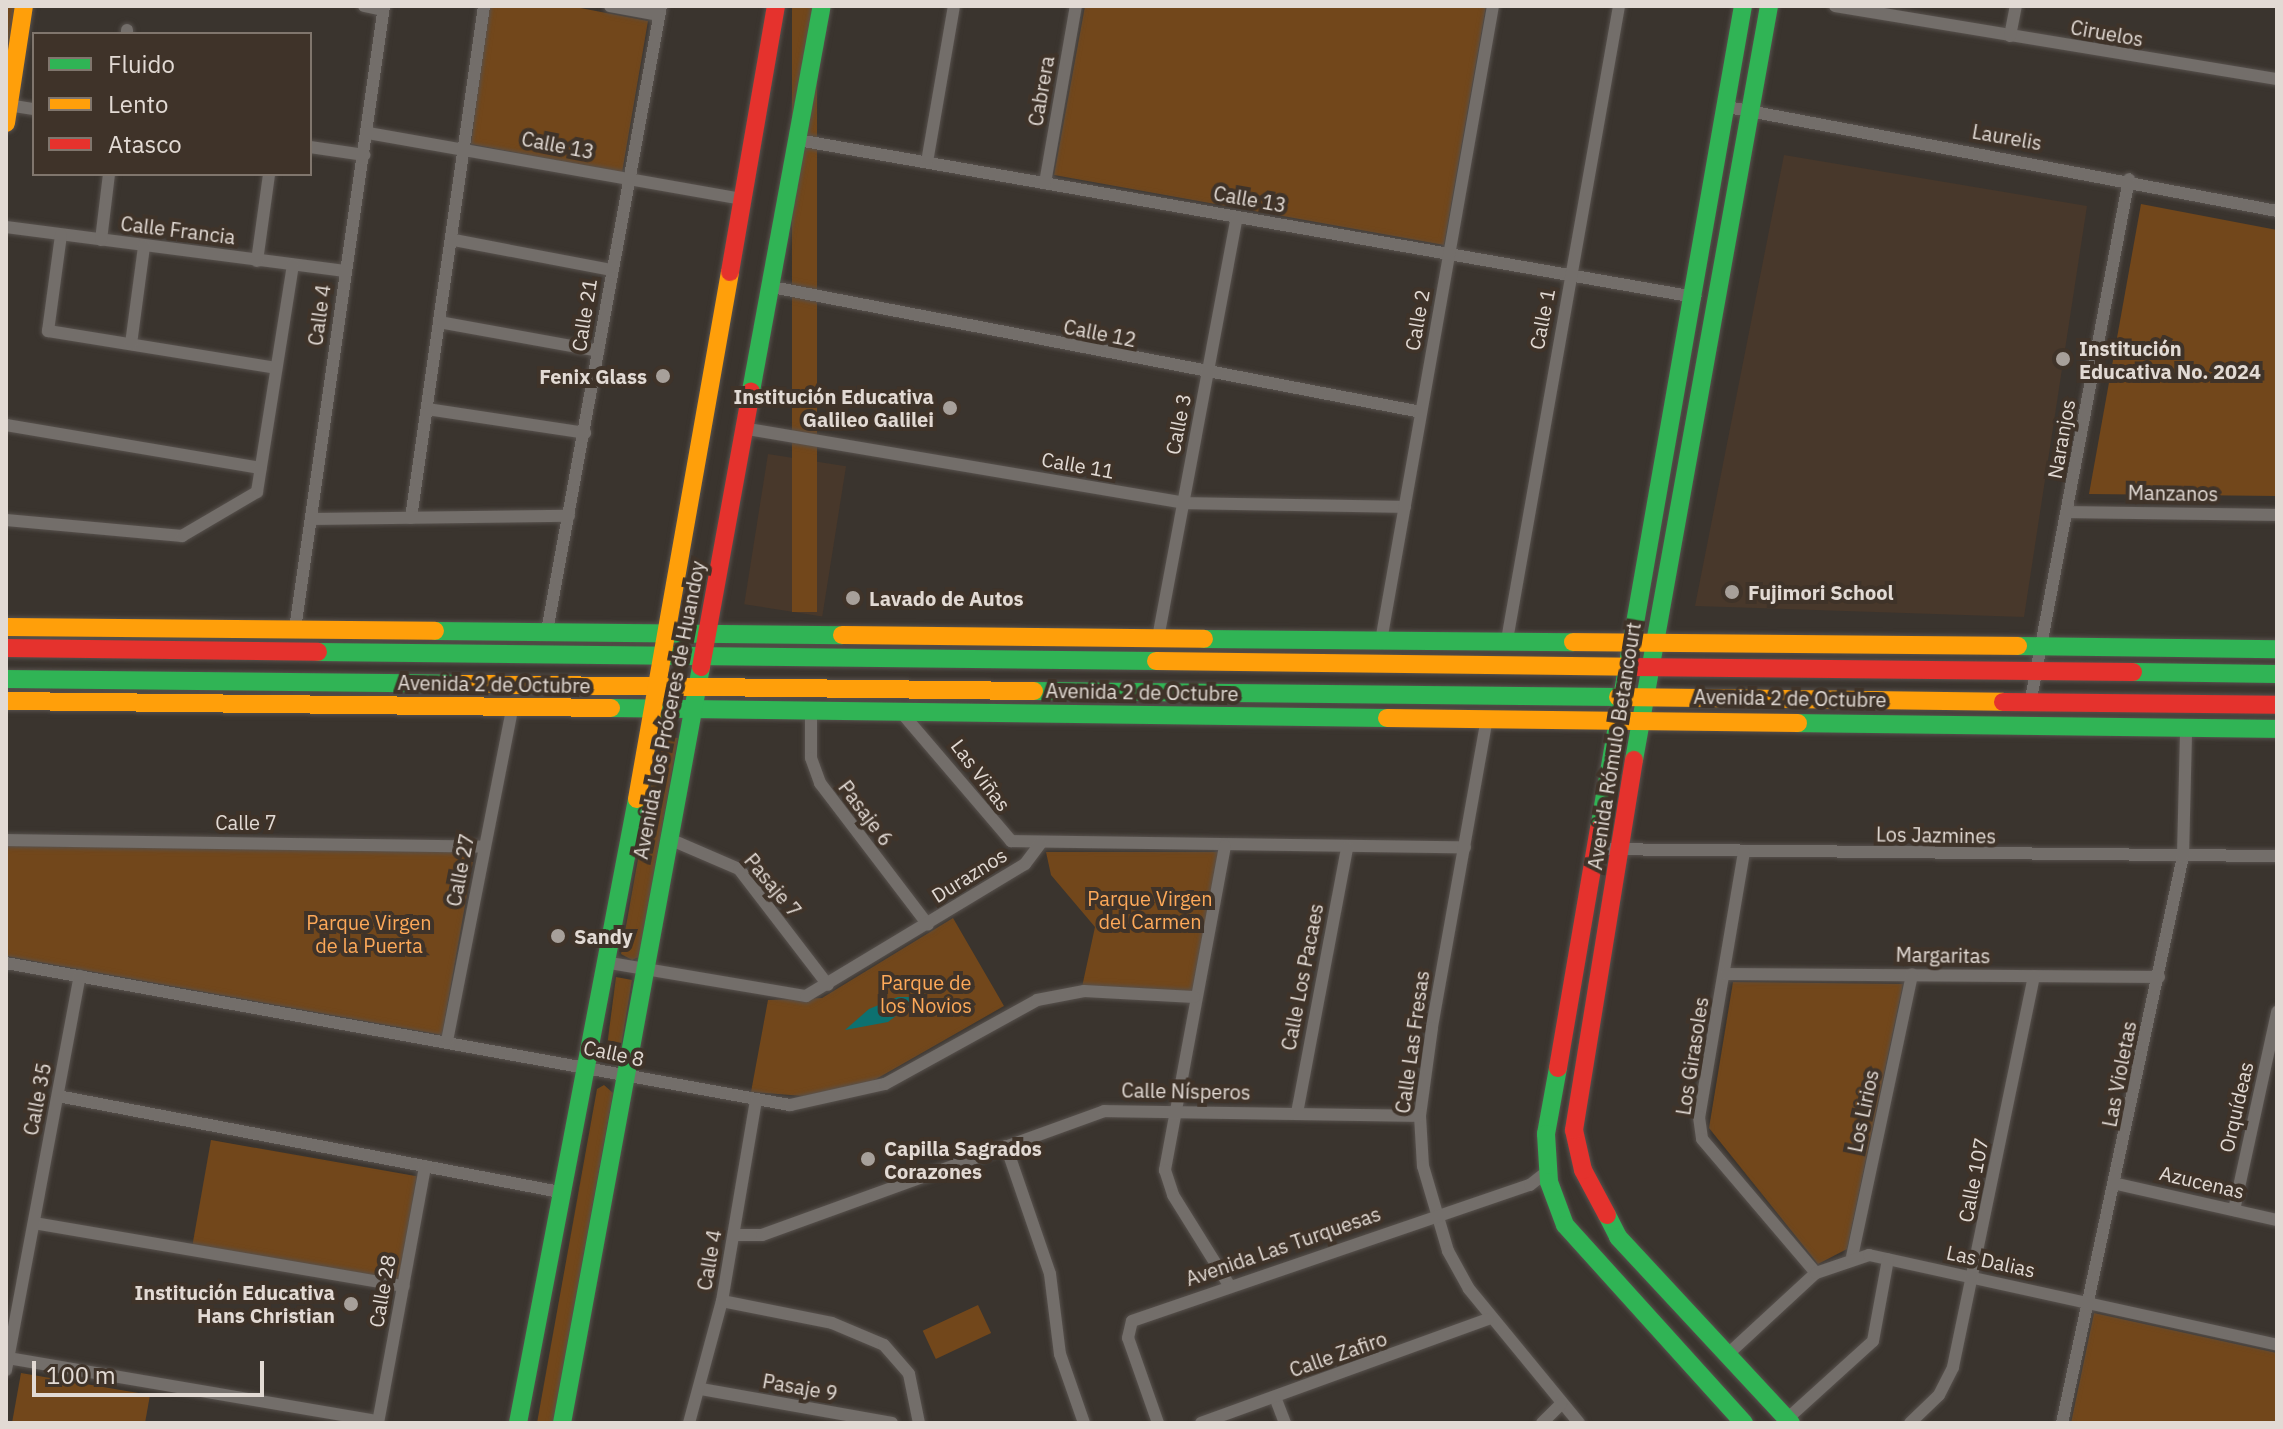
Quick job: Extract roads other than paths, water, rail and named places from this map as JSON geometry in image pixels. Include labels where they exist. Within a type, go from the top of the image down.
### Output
[{"type":"main road","points":[[7,114],[24,6]]},
{"type":"main road","name":"Avenida Los Próceres de Huandoy","points":[[518,1423],[583,1067],[666,643],[776,6]]},
{"type":"main road","name":"Avenida Los Próceres de Huandoy","points":[[562,1423],[621,1076],[748,429],[822,6]]},
{"type":"main road","name":"Avenida Rómulo Betancourt","points":[[1743,6],[1695,297],[1547,1096],[1548,1171],[1565,1225],[1744,1423]]},
{"type":"main road","name":"Avenida Rómulo Betancourt","points":[[1769,6],[1753,111],[1649,664],[1576,1096],[1583,1170],[1618,1237],[1789,1421]]},
{"type":"main road","name":"Avenida 2 de Octubre","points":[[6,627],[547,631],[666,643],[702,652],[2277,674]]},
{"type":"main road","name":"Avenida 2 de Octubre","points":[[6,648],[666,643],[706,633],[2277,649]]},
{"type":"main road","name":"Avenida 2 de Octubre","points":[[6,679],[696,684],[2277,705]]},
{"type":"main road","name":"Avenida 2 de Octubre","points":[[6,701],[1487,718],[1641,717],[2277,729]]},
{"type":"street","points":[[364,6],[383,8]]},
{"type":"street","points":[[411,518],[454,240],[484,6]]},
{"type":"street","points":[[610,6],[660,11]]},
{"type":"street","points":[[927,162],[954,6]]},
{"type":"street","name":"Cabrera","points":[[1045,183],[1076,6]]},
{"type":"street","name":"Calle 2","points":[[1381,641],[1493,6]]},
{"type":"street","name":"Calle 1","points":[[1507,640],[1619,6]]},
{"type":"street","name":"Ciruelos","points":[[1835,6],[1896,11],[2010,36],[2277,79]]},
{"type":"street","points":[[2010,36],[2016,6]]},
{"type":"street","name":"Calle 4","points":[[295,629],[345,271],[368,133],[383,8]]},
{"type":"street","name":"Calle 21","points":[[547,631],[660,11]]},
{"type":"street","name":"Laurelis","points":[[1728,107],[2129,179],[2277,211]]},
{"type":"street","points":[[7,114],[32,109]]},
{"type":"street","name":"Calle 13","points":[[368,133],[466,147],[741,199]]},
{"type":"street","name":"Calle 13","points":[[798,140],[1695,297]]},
{"type":"street","points":[[312,147],[364,155]]},
{"type":"street","points":[[101,240],[109,176]]},
{"type":"street","points":[[257,261],[269,176]]},
{"type":"street","name":"Naranjos","points":[[2030,704],[2129,179]]},
{"type":"street","name":"Calle 3","points":[[1158,638],[1237,217]]},
{"type":"street","name":"Calle Francia","points":[[6,227],[345,271]]},
{"type":"street","points":[[61,235],[48,331],[276,368]]},
{"type":"street","points":[[454,240],[612,270]]},
{"type":"street","points":[[131,344],[144,246]]},
{"type":"street","points":[[6,520],[182,536],[257,492],[293,265]]},
{"type":"street","name":"Calle 12","points":[[772,287],[1207,376],[1421,412]]},
{"type":"street","points":[[439,322],[598,351]]},
{"type":"street","points":[[427,409],[585,433]]},
{"type":"street","points":[[6,425],[260,468]]},
{"type":"street","name":"Calle 11","points":[[748,429],[1184,503],[1405,507]]},
{"type":"street","name":"Manzanos","points":[[2068,512],[2277,515]]},
{"type":"street","points":[[311,519],[569,516]]},
{"type":"street","name":"Calle 27","points":[[447,1041],[513,706]]},
{"type":"street","name":"Pasaje 6","points":[[811,709],[811,758],[820,783],[928,925]]},
{"type":"street","name":"Las Viñas","points":[[899,710],[916,723],[1000,834],[1041,843]]},
{"type":"street","name":"Calle Las Fresas","points":[[1487,718],[1420,1116],[1435,1213],[1488,1319],[1579,1423]]},
{"type":"street","name":"Las Violetas","points":[[2062,1423],[2093,1304],[2183,856],[2186,729]]},
{"type":"street","name":"Pasaje 7","points":[[667,838],[739,869],[828,985]]},
{"type":"street","name":"Calle 7","points":[[6,840],[485,847]]},
{"type":"street","points":[[1041,843],[1465,847]]},
{"type":"street","name":"Duraznos","points":[[604,962],[781,996],[828,985],[1025,864],[1041,843]]},
{"type":"street","points":[[1225,846],[1194,997],[1165,1170],[1173,1195],[1229,1285]]},
{"type":"street","name":"Calle Los Pacaes","points":[[1297,1113],[1347,848]]},
{"type":"street","name":"Los Jazmines","points":[[1594,849],[2277,856]]},
{"type":"street","name":"Los Girasoles","points":[[1744,852],[1726,974],[1699,1117],[1702,1139],[1816,1273]]},
{"type":"street","name":"Calle 8","points":[[6,963],[447,1041],[756,1101],[809,1103],[864,1092],[1037,1000],[1097,991],[1194,997]]},
{"type":"street","name":"Margaritas","points":[[1726,974],[2159,977]]},
{"type":"street","name":"Los Lirios","points":[[1852,1257],[1912,974]]},
{"type":"street","name":"Calle 35","points":[[7,1364],[80,976]]},
{"type":"street","name":"Calle 107","points":[[1910,1423],[1939,1395],[1953,1367],[1974,1278],[2034,976]]},
{"type":"street","name":"Orquídeas","points":[[2234,1210],[2277,1012]]},
{"type":"street","points":[[58,1096],[560,1192]]},
{"type":"street","name":"Calle 4","points":[[689,1423],[701,1389],[722,1301],[756,1101]]},
{"type":"street","name":"Calle Nísperos","points":[[734,1235],[762,1235],[1006,1146],[1076,1116],[1174,1111],[1420,1116]]},
{"type":"street","points":[[1006,1146],[1050,1274],[1060,1354],[1084,1423]]},
{"type":"street","name":"Calle 28","points":[[378,1422],[425,1166]]},
{"type":"street","name":"Avenida Las Turquesas","points":[[1158,1423],[1128,1327],[1229,1285],[1435,1213],[1530,1185],[1548,1171]]},
{"type":"street","name":"Azucenas","points":[[2117,1184],[2277,1220]]},
{"type":"street","points":[[34,1223],[404,1286]]},
{"type":"street","name":"Las Dalias","points":[[1727,1355],[1816,1273],[1852,1257],[1888,1259],[2277,1345]]},
{"type":"street","points":[[1789,1421],[1873,1341],[1888,1259]]},
{"type":"street","points":[[722,1301],[832,1323],[884,1345],[909,1374],[919,1423]]},
{"type":"street","name":"Calle Zafiro","points":[[1201,1423],[1488,1319]]},
{"type":"street","points":[[7,1364],[378,1422]]},
{"type":"street","name":"Pasaje 9","points":[[701,1389],[836,1418],[892,1423]]},
{"type":"street","points":[[1275,1397],[1285,1423]]},
{"type":"street","points":[[1542,1423],[1561,1404]]},
{"type":"water","points":[[898,997],[920,997],[888,1022],[845,1030],[869,1009]]},
{"type":"place","name":"Institución Educativa No. 2024","points":[[2063,359]]},
{"type":"place","name":"Fenix Glass","points":[[663,376]]},
{"type":"place","name":"Institución Educativa Galileo Galilei","points":[[950,408]]},
{"type":"place","name":"Fujimori School","points":[[1732,592]]},
{"type":"place","name":"Lavado de Autos","points":[[853,598]]},
{"type":"place","name":"Sandy","points":[[558,936]]},
{"type":"place","name":"Capilla Sagrados Corazones","points":[[868,1159]]},
{"type":"place","name":"Institución Educativa Hans Christian","points":[[351,1304]]},
{"type":"park label","name":"Parque Virgen del Carmen","points":[[1150,910]]},
{"type":"park label","name":"Parque Virgen de la Puerta","points":[[369,934]]},
{"type":"park label","name":"Parque de los Novios","points":[[926,994]]}]
